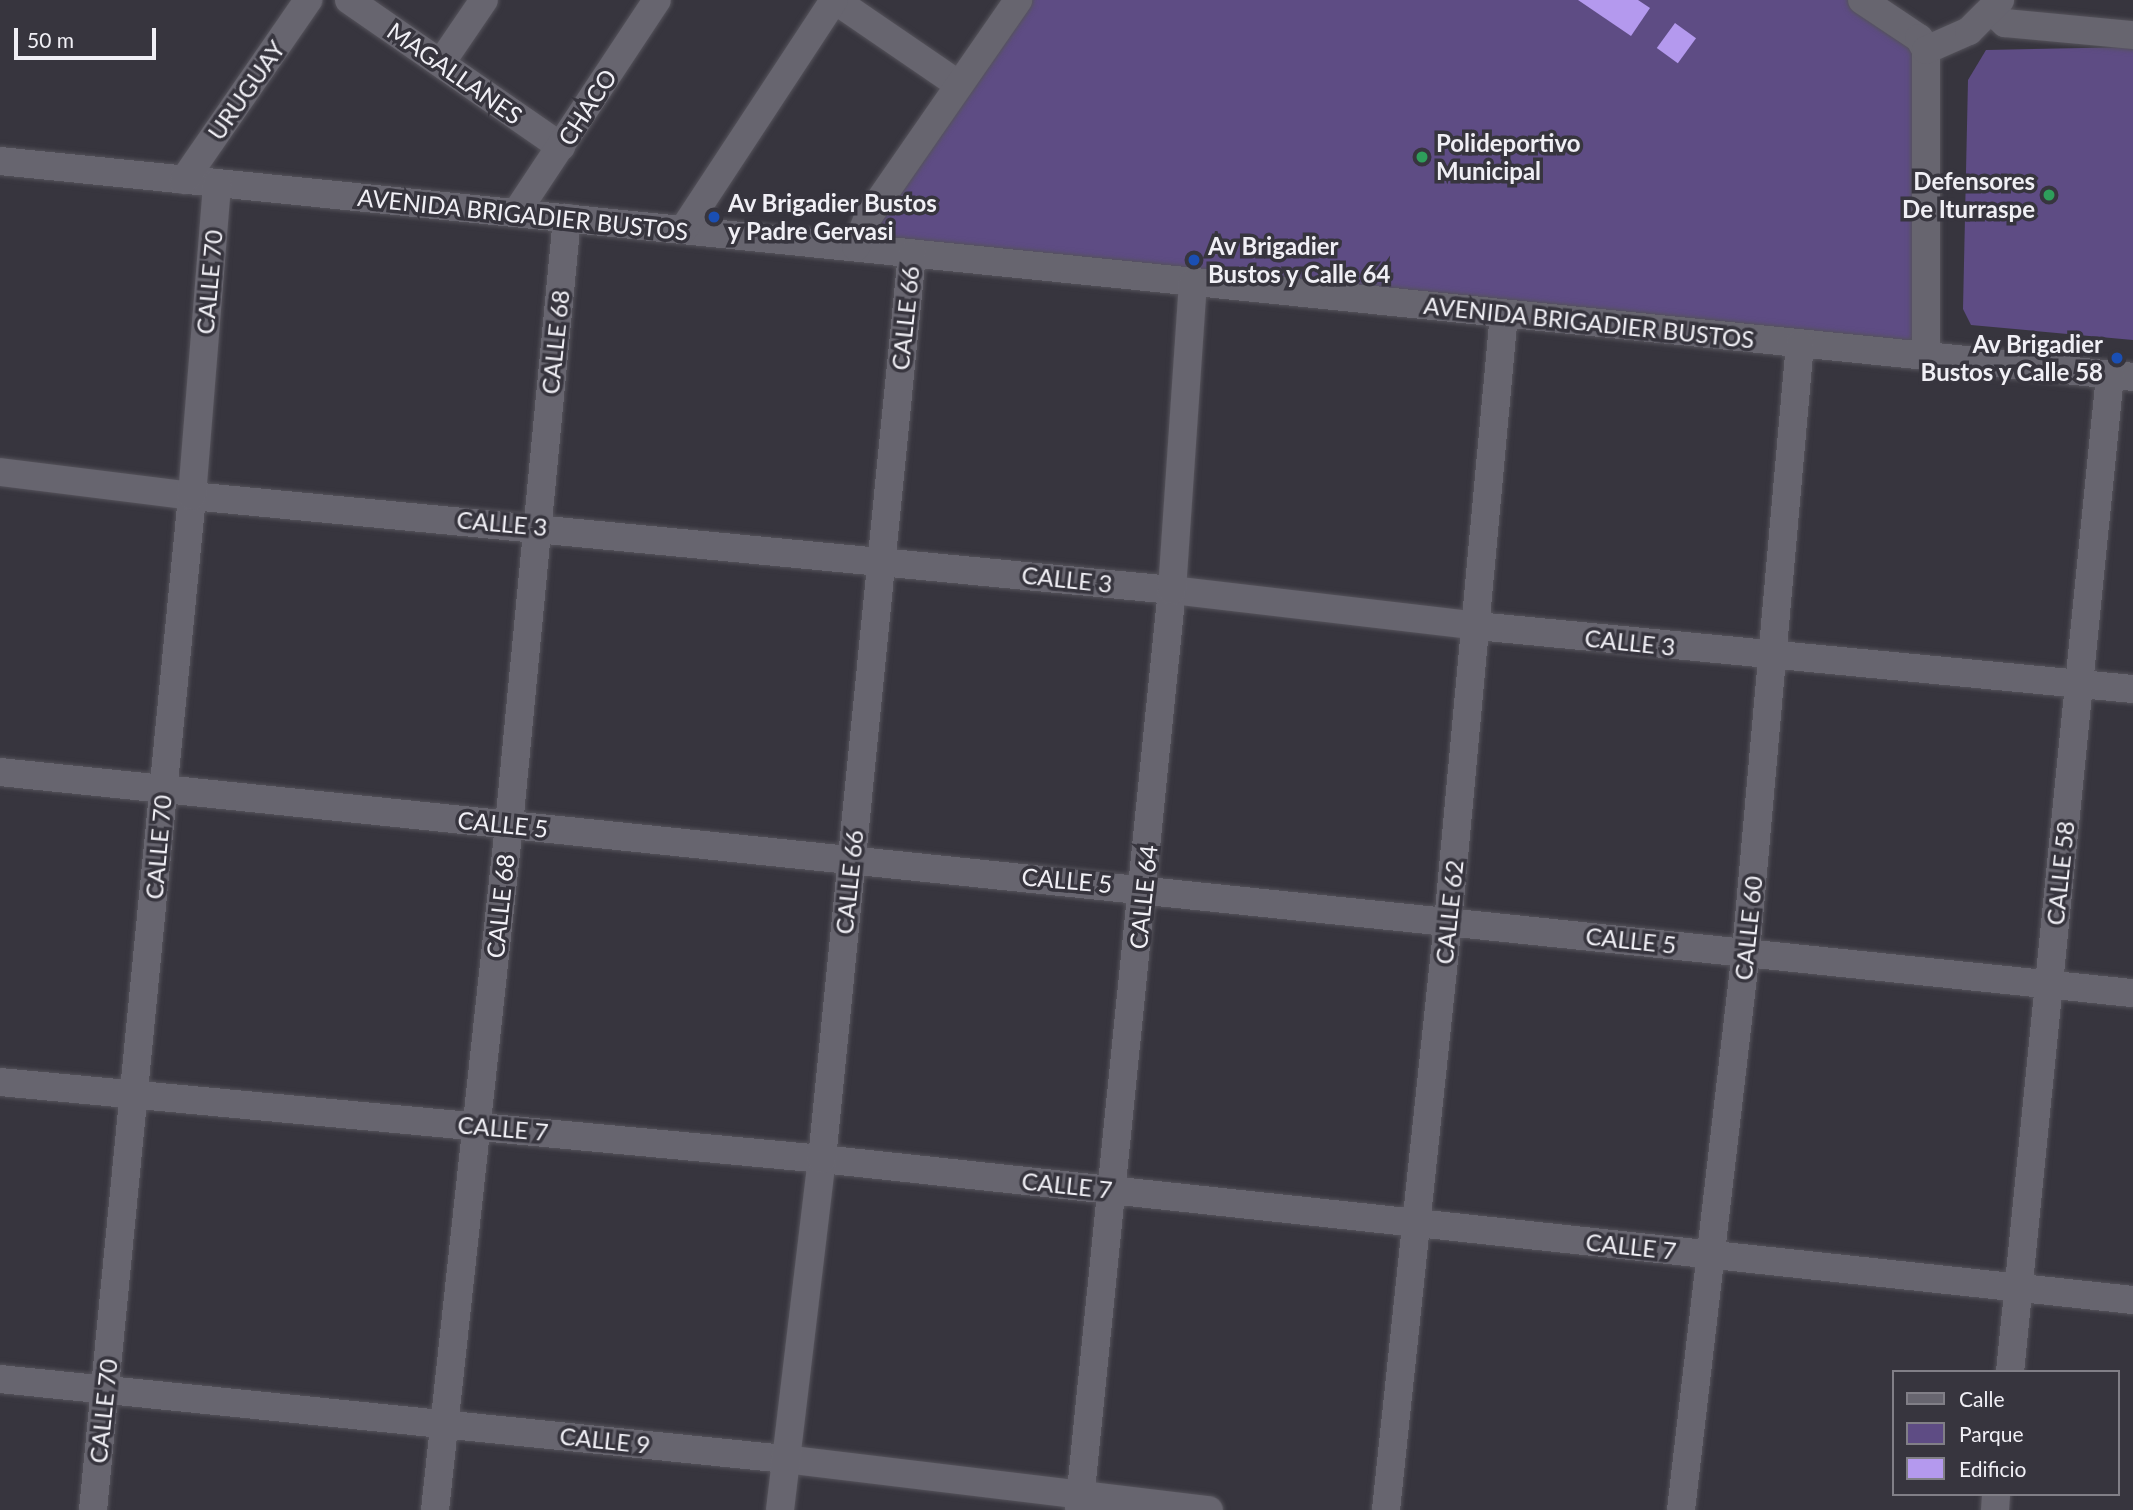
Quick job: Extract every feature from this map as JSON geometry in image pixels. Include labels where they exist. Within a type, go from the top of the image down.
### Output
[{"type":"street","name":"URUGUAY","points":[[184,180],[308,0]]},
{"type":"street","name":"MAGALLANES","points":[[349,0],[561,147]]},
{"type":"street","points":[[441,63],[484,0]]},
{"type":"street","name":"CHACO","points":[[516,213],[657,0]]},
{"type":"street","points":[[683,230],[835,0],[959,85]]},
{"type":"street","points":[[856,247],[868,217],[1018,0]]},
{"type":"street","points":[[1863,0],[1919,38],[1926,50],[1926,356]]},
{"type":"street","points":[[1926,50],[1969,31],[1996,6],[2006,23],[2133,35]]},
{"type":"street","name":"AVENIDA BRIGADIER BUSTOS","points":[[0,161],[2121,376]]},
{"type":"street","name":"CALLE 70","points":[[93,1510],[192,496],[217,183]]},
{"type":"street","name":"CALLE 68","points":[[435,1510],[509,825],[567,218]]},
{"type":"street","name":"CALLE 66","points":[[780,1510],[822,1159],[912,254]]},
{"type":"street","name":"CALLE 64","points":[[1080,1503],[1114,1189],[1172,590],[1193,282]]},
{"type":"street","name":"CALLE 62","points":[[1387,1510],[1413,1221],[1448,922],[1477,626],[1504,314]]},
{"type":"street","name":"CALLE 60","points":[[1681,1510],[1746,951],[1800,344]]},
{"type":"street","name":"CALLE 58","points":[[2010,1370],[2079,683],[2121,376]]},
{"type":"street","name":"CALLE 3","points":[[0,472],[192,496],[537,526],[1172,590],[1477,626],[2133,689]]},
{"type":"street","name":"CALLE 5","points":[[0,772],[851,860],[1144,887],[1448,922],[2133,993]]},
{"type":"street","name":"CALLE 7","points":[[0,1082],[822,1159],[2133,1300]]},
{"type":"street","name":"CALLE 9","points":[[0,1379],[785,1460],[1080,1503],[1209,1510]]},
{"type":"green space","name":"Polideportivo Municipal","points":[[1023,0],[1862,0],[1919,38],[1926,356],[856,247]]},
{"type":"green space","name":"Defensores De Iturraspe","points":[[2133,47],[2133,340],[1971,325],[1963,309],[1968,80],[1986,50]]},
{"type":"building","points":[[1578,0],[1638,0],[1650,8],[1631,36]]},
{"type":"building","points":[[1675,23],[1696,38],[1678,63],[1657,48]]},
{"type":"place","name":"Polideportivo Municipal","points":[[1422,157]]},
{"type":"place","name":"Defensores De Iturraspe","points":[[2049,195]]},
{"type":"place","name":"Av Brigadier Bustos y Padre Gervasi","points":[[714,217]]},
{"type":"place","name":"Av Brigadier Bustos y Calle 64","points":[[1194,260]]},
{"type":"place","name":"Av Brigadier Bustos y Calle 58","points":[[2117,358]]}]
